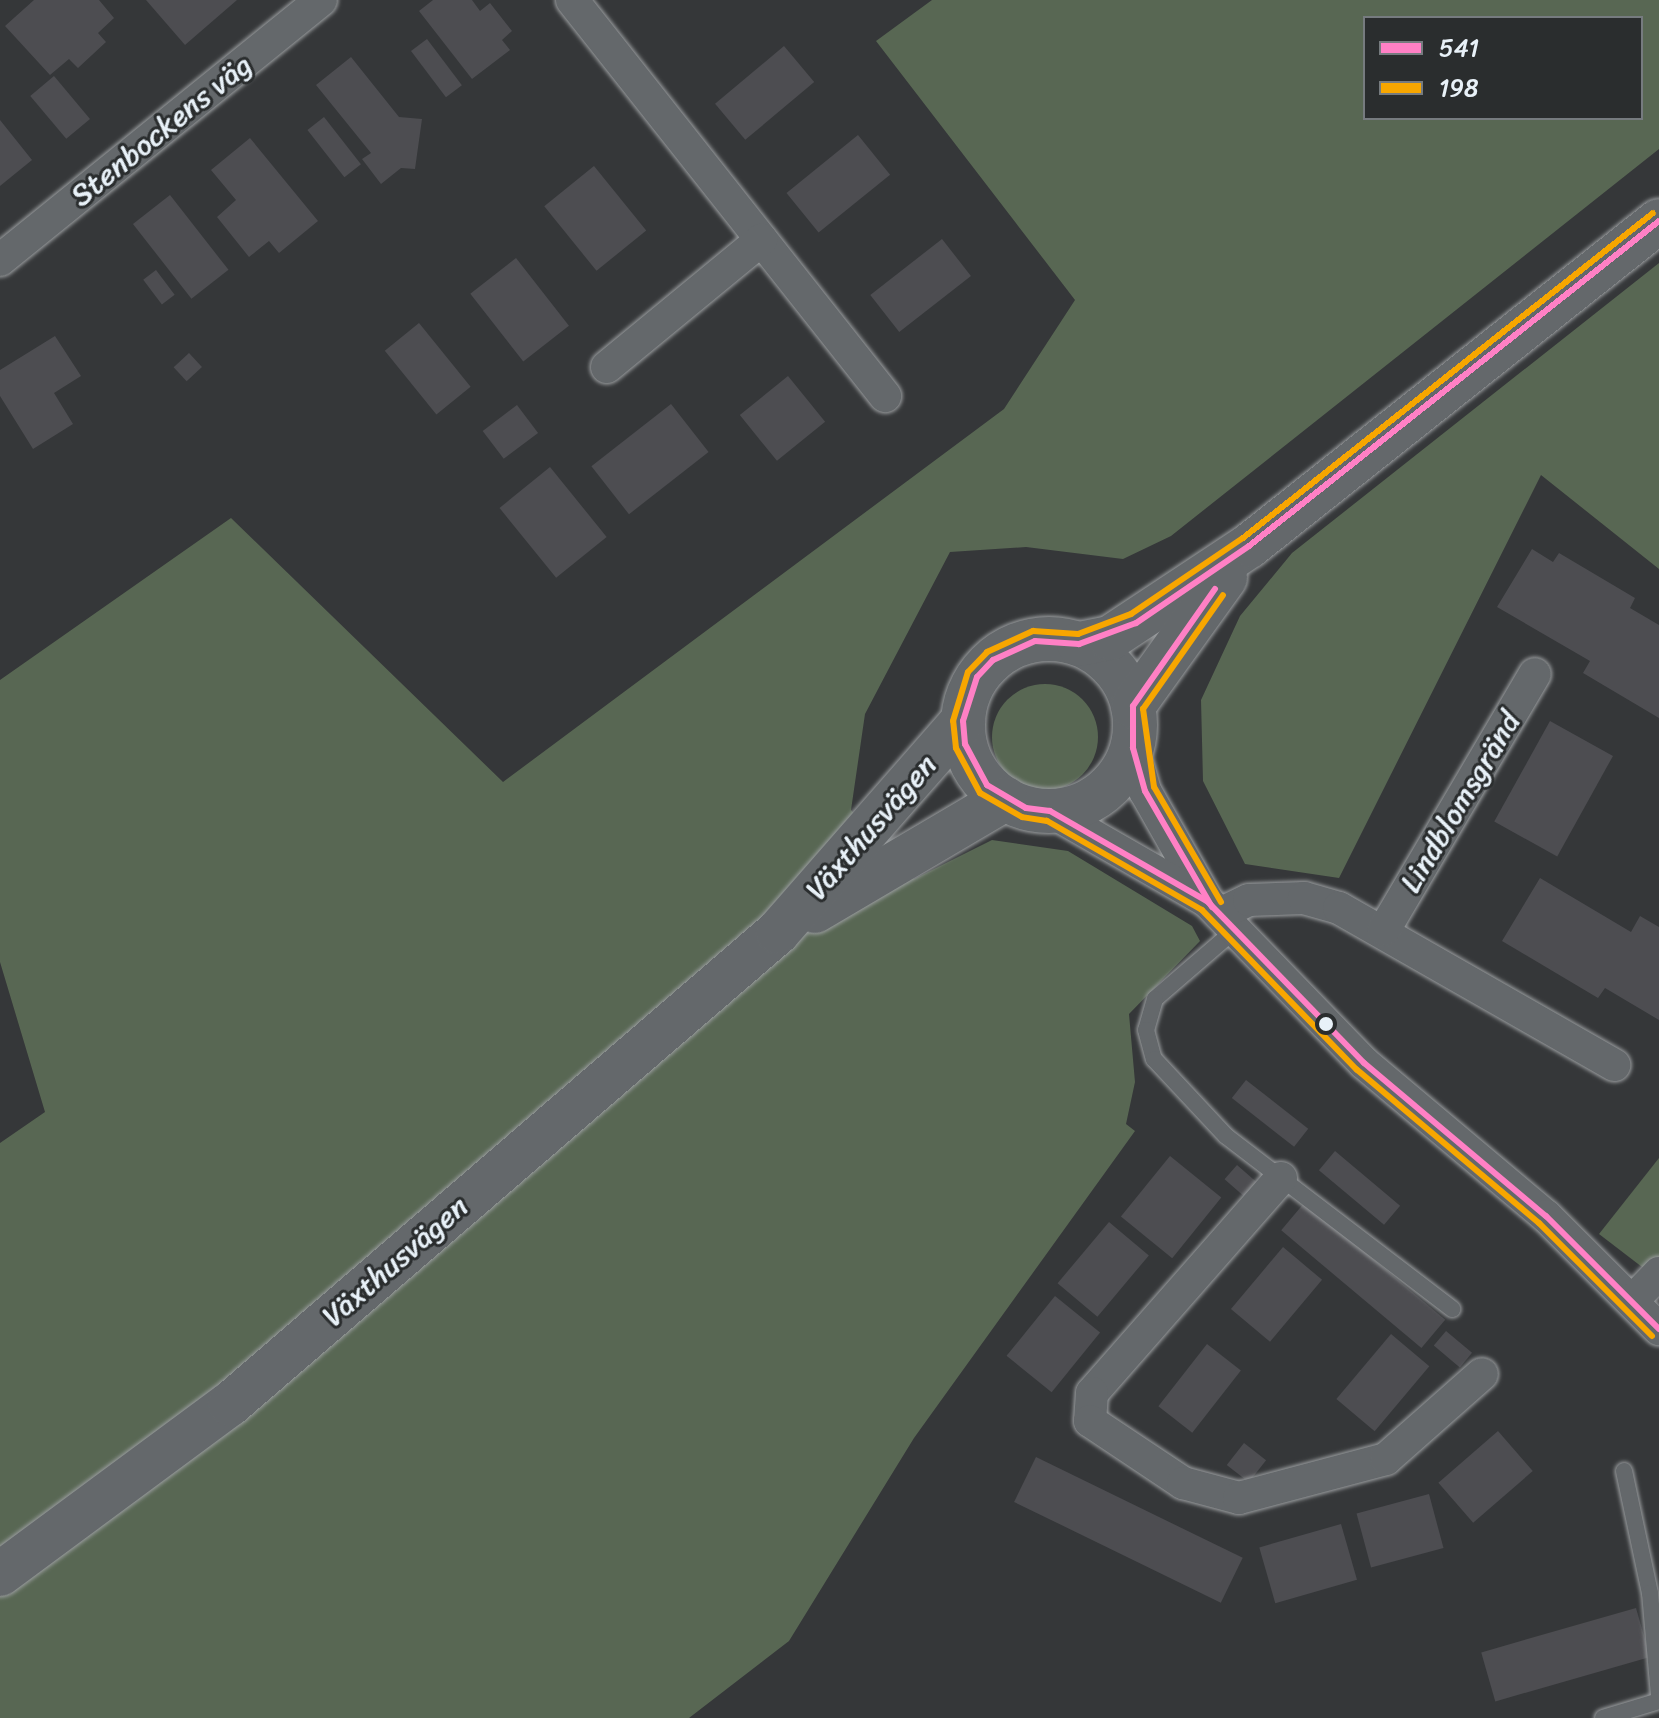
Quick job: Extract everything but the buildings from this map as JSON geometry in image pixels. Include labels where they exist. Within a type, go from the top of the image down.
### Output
[{"type":"street","name":"Stenbockens väg","points":[[0,260],[321,0]]},
{"type":"street","points":[[572,0],[885,396]]},
{"type":"street","name":"Växthusvägen","points":[[0,1574],[230,1404],[778,932],[963,721],[977,677],[1002,654],[1035,641],[1079,644],[1110,638],[1249,546],[1659,221]]},
{"type":"street","points":[[607,367],[761,240]]},
{"type":"street","name":"Växthusvägen","points":[[1050,811],[1094,799],[1112,784],[1133,727],[1249,546]]},
{"type":"street","points":[[1079,644],[1114,668],[1133,727],[1145,791],[1221,915],[1364,1063],[1634,1299],[1659,1329]]},
{"type":"street","name":"Lindblomsgränd","points":[[1384,930],[1535,674]]},
{"type":"street","name":"Växthusvägen","points":[[778,932],[1005,799],[973,766],[963,721]]},
{"type":"street","points":[[1005,799],[1050,811],[1221,915]]},
{"type":"street","points":[[1221,915],[1249,900],[1304,898],[1384,930],[1614,1065]]},
{"type":"street","points":[[1281,1178],[1092,1393],[1090,1421],[1183,1483],[1239,1498],[1386,1459],[1482,1374]]},
{"type":"street","points":[[1634,1299],[1659,1273]]},
{"type":"lane","points":[[1221,915],[1155,999],[1146,1030],[1174,1087],[1281,1178],[1452,1309]]},
{"type":"lane","points":[[1624,1471],[1650,1593],[1659,1695]]},
{"type":"lane","points":[[1603,1718],[1659,1701]]},
{"type":"green space","points":[[932,0],[1659,0],[1659,149],[1171,536],[1123,559],[1026,547],[950,552],[865,714],[851,810],[914,879],[992,840],[1068,851],[1192,926],[1200,941],[1129,1014],[1135,1082],[1126,1124],[1135,1131],[914,1438],[789,1641],[689,1718],[0,1718],[0,1143],[45,1112],[0,962],[0,680],[231,518],[503,782],[1004,409],[1075,300],[876,41]]},
{"type":"green space","points":[[1659,263],[1659,569],[1541,475],[1339,878],[1245,864],[1203,781],[1201,700],[1240,616],[1292,553]]},
{"type":"green space","points":[[1045,684],[1065,688],[1083,699],[1094,717],[1098,737],[1094,757],[1083,775],[1065,786],[1045,790],[1025,786],[1007,775],[996,757],[992,737],[996,717],[1007,699],[1025,688]]},
{"type":"green space","points":[[1659,1158],[1659,1280],[1599,1234]]},
{"type":"transit line","name":"198","points":[[1652,1336],[1539,1223],[1357,1070],[1202,910],[1047,821],[1022,817],[980,793],[956,748],[953,721],[968,672],[987,652],[1033,631],[1078,634],[1131,614],[1243,538],[1653,213]]},
{"type":"transit line","name":"541","points":[[1659,221],[1249,546],[1136,623],[1079,644],[1035,641],[993,660],[977,677],[963,721],[965,744],[987,785],[1026,808],[1050,811],[1208,902],[1364,1063],[1546,1216],[1659,1329]]},
{"type":"transit line","name":"541","points":[[1212,907],[1145,791],[1133,748],[1133,706],[1215,589]]},
{"type":"transit line","name":"198","points":[[1221,902],[1154,787],[1143,709],[1223,595]]}]
